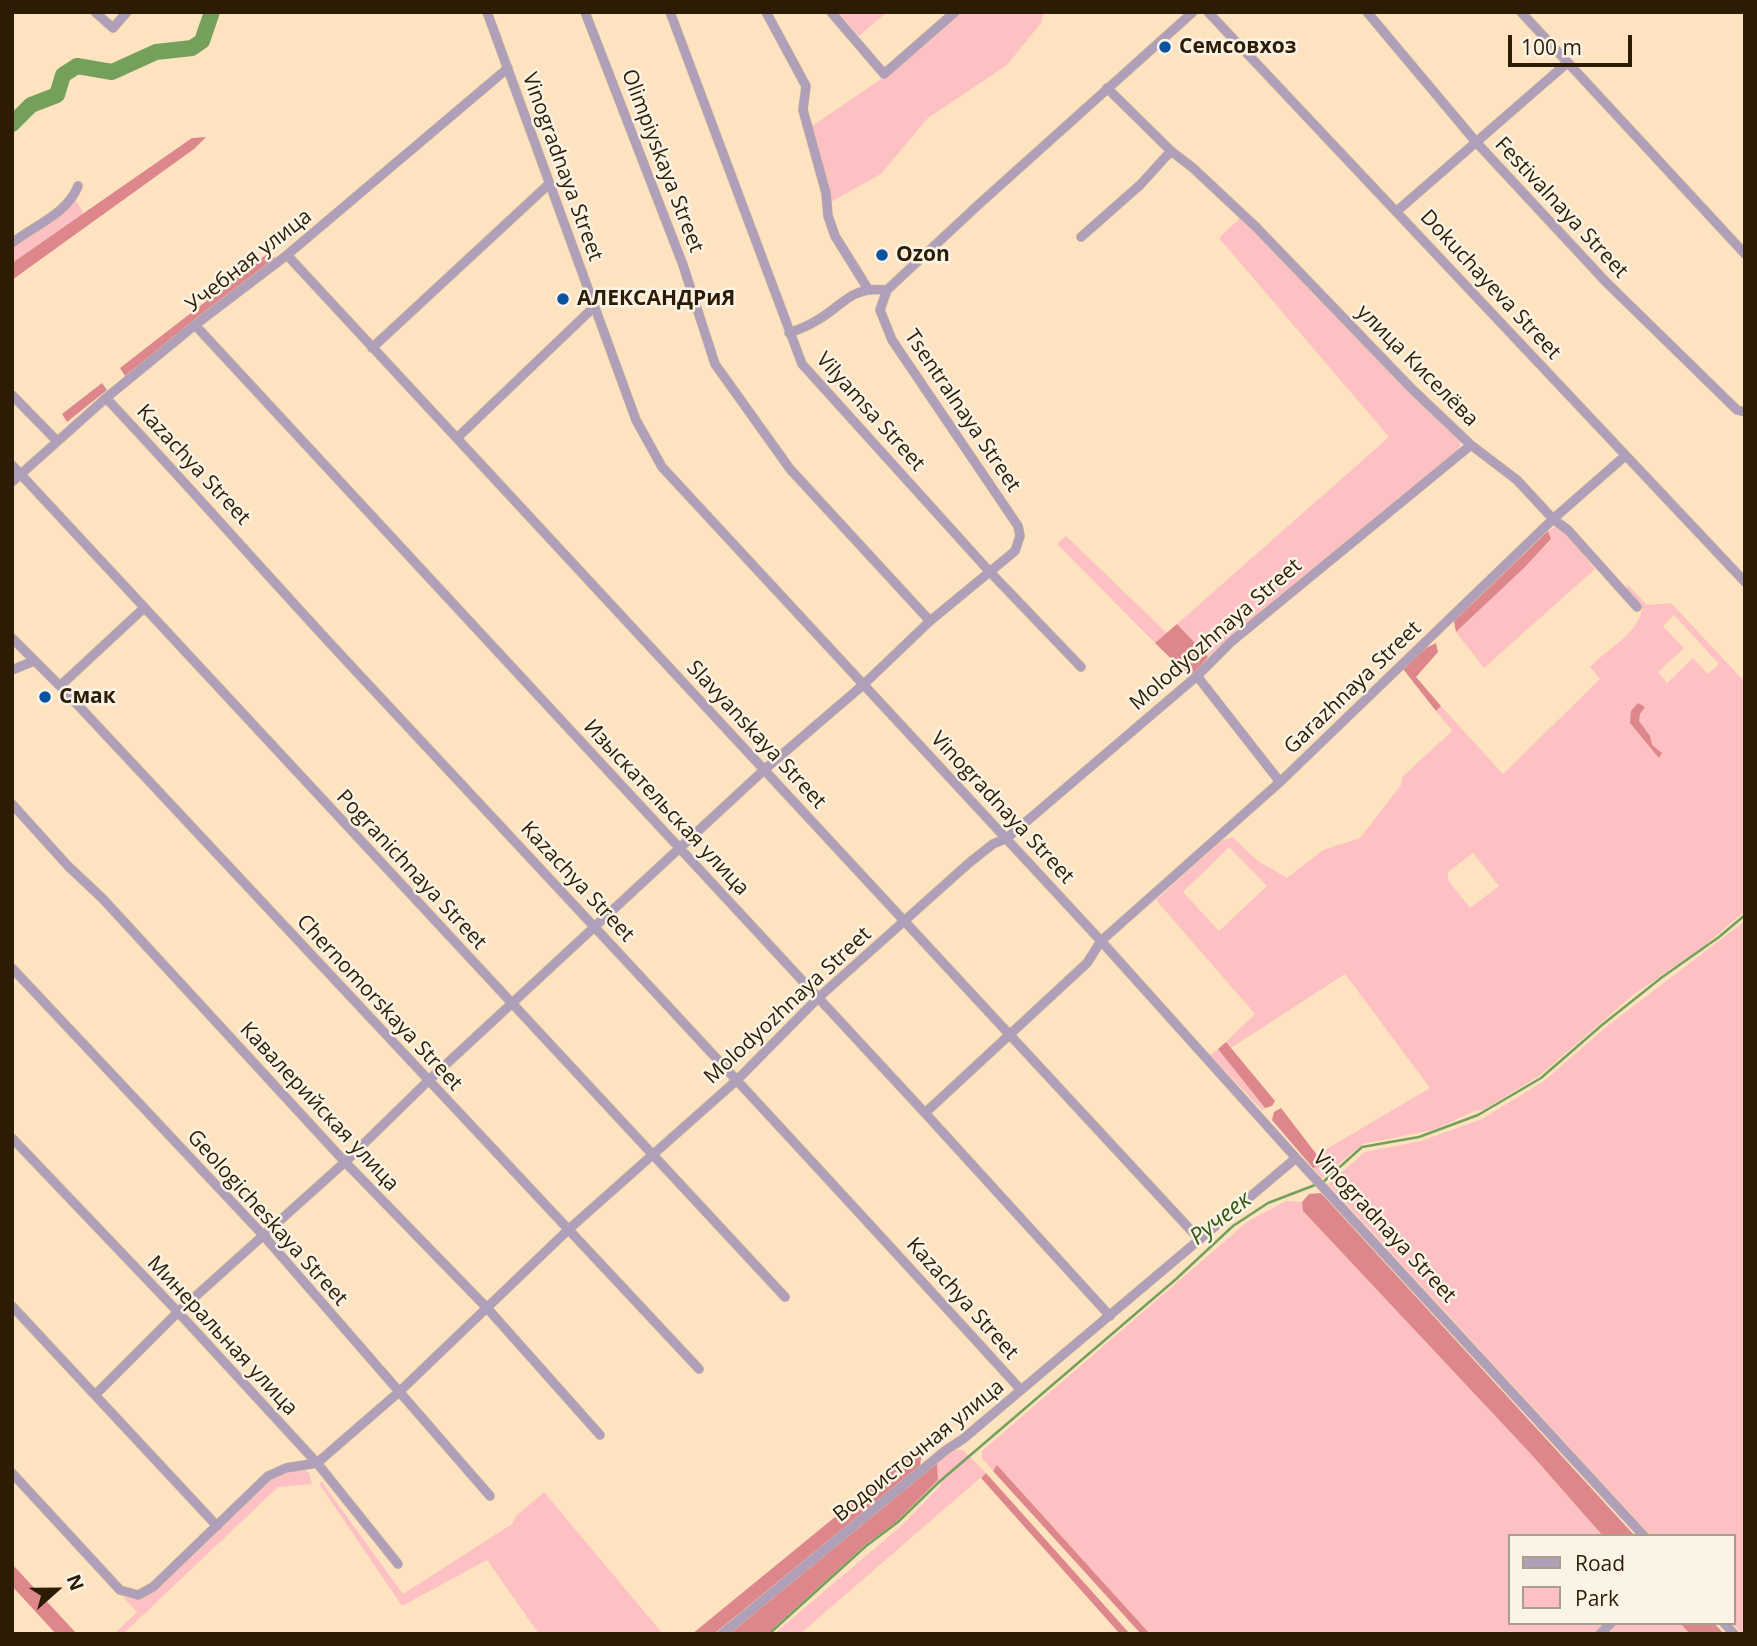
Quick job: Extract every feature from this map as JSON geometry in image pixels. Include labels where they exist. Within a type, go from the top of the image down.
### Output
[{"type":"street","points":[[96,12],[113,28],[127,12]]},
{"type":"street","name":"Vinogradnaya Street","points":[[487,12],[636,420],[662,467],[1007,838],[1296,1158],[1642,1534]]},
{"type":"street","name":"Olimpiyskaya Street","points":[[585,12],[683,265],[715,364],[790,469],[930,621]]},
{"type":"street","name":"Vilyamsa Street","points":[[670,12],[802,364],[989,571],[1081,667]]},
{"type":"street","points":[[766,12],[806,86],[803,110],[835,236],[868,289]]},
{"type":"street","points":[[831,12],[884,74],[955,12]]},
{"type":"street","points":[[789,333],[815,322],[841,301],[868,289],[887,290],[1193,12]]},
{"type":"street","name":"Dokuchayeva Street","points":[[1208,12],[1745,582]]},
{"type":"street","name":"Festivalnaya Street","points":[[1367,12],[1476,142],[1606,282],[1737,410],[1745,412]]},
{"type":"street","points":[[1521,12],[1745,254]]},
{"type":"street","points":[[1396,211],[1567,63]]},
{"type":"street","name":"Учебная улица","points":[[12,482],[106,398],[195,325],[287,255],[508,68]]},
{"type":"street","name":"улица Киселёва","points":[[1107,88],[1171,151],[1249,220],[1413,390],[1471,444],[1517,480],[1552,519],[1569,530],[1637,607]]},
{"type":"street","points":[[1081,237],[1140,185],[1171,151]]},
{"type":"street","points":[[372,348],[549,184]]},
{"type":"street","points":[[12,243],[63,208],[72,199],[78,186]]},
{"type":"street","name":"Slavyanskaya Street","points":[[287,255],[1199,1239]]},
{"type":"street","name":"Tsentralnaya Street","points":[[95,1395],[178,1312],[345,1162],[428,1081],[765,769],[863,685],[930,621],[1015,551],[1020,536],[1018,526],[892,340],[880,310],[887,290]]},
{"type":"street","points":[[457,438],[594,307]]},
{"type":"street","name":"Изыскательская улица","points":[[195,325],[1110,1316]]},
{"type":"street","points":[[12,395],[57,441]]},
{"type":"street","name":"Kazachya Street","points":[[106,398],[1021,1390]]},
{"type":"street","name":"Molodyozhnaya Street","points":[[317,1463],[399,1392],[569,1229],[737,1080],[818,998],[969,863],[993,844],[1007,838],[1197,676],[1231,642],[1471,444]]},
{"type":"street","name":"Garazhnaya Street","points":[[925,1113],[1087,963],[1101,941],[1280,782],[1552,519],[1625,456]]},
{"type":"street","name":"Pogranichnaya Street","points":[[12,465],[785,1297]]},
{"type":"street","points":[[60,686],[144,608]]},
{"type":"street","name":"Chernomorskaya Street","points":[[12,638],[60,686],[699,1369]]},
{"type":"street","points":[[12,670],[34,661]]},
{"type":"street","points":[[1197,676],[1280,782]]},
{"type":"street","name":"Кавалерийская улица","points":[[12,804],[345,1162],[487,1308],[600,1435]]},
{"type":"street","name":"Geologicheskaya Street","points":[[12,968],[263,1235],[490,1496]]},
{"type":"street","name":"Минеральная улица","points":[[12,1138],[317,1463],[398,1564]]},
{"type":"street","name":"Водоисточная улица","points":[[722,1634],[1021,1390],[1296,1158]]},
{"type":"street","points":[[12,1306],[217,1525]]},
{"type":"street","points":[[12,1473],[120,1590],[138,1595],[153,1587],[268,1476],[286,1468],[317,1463]]},
{"type":"green space","points":[[838,12],[887,12],[859,36]]},
{"type":"green space","points":[[959,12],[1044,12],[1041,23],[1007,65],[928,118],[881,174],[829,203],[809,128],[887,75]]},
{"type":"green space","points":[[75,199],[84,214],[12,263],[12,247]]},
{"type":"green space","points":[[1241,217],[1461,442],[1458,451],[1208,657],[1177,624],[1389,437],[1219,238]]},
{"type":"green space","points":[[1555,527],[1567,534],[1595,569],[1484,668],[1456,632],[1551,540],[1548,531]]},
{"type":"green space","points":[[1066,536],[1167,633],[1155,643],[1057,544]]},
{"type":"green space","points":[[1628,585],[1647,605],[1671,603],[1745,682],[1745,911],[1704,946],[1633,995],[1539,1076],[1483,1110],[1477,1110],[1433,1130],[1363,1144],[1322,1178],[1313,1168],[1323,1164],[1318,1154],[1430,1088],[1345,974],[1231,1048],[1226,1042],[1255,1014],[1156,900],[1221,841],[1232,837],[1258,861],[1287,878],[1323,850],[1360,838],[1401,785],[1402,777],[1452,731],[1436,711],[1441,706],[1503,774],[1600,679],[1590,667],[1628,634],[1642,609],[1625,589]],"holes":[[[1674,615],[1719,664],[1708,674],[1693,658],[1667,683],[1658,672],[1684,648],[1663,626]],[[1229,847],[1267,886],[1219,931],[1183,892]],[[1473,853],[1499,886],[1470,908],[1448,880],[1448,872]]]},
{"type":"green space","points":[[1745,921],[1745,1634],[1734,1625],[1736,1625],[1736,1534],[1649,1534],[1328,1184],[1365,1152],[1421,1141],[1482,1119],[1544,1081],[1606,1027]]},
{"type":"green space","points":[[1218,1049],[1265,1108],[1262,1110],[1210,1055]]},
{"type":"green space","points":[[1286,1201],[1302,1202],[1303,1211],[1530,1453],[1601,1534],[1508,1534],[1508,1625],[1682,1625],[1690,1634],[1150,1634],[998,1466],[993,1471],[982,1458],[982,1451],[1247,1222]]},
{"type":"green space","points":[[953,1450],[963,1450],[986,1473],[800,1634],[774,1634],[901,1526],[941,1485],[938,1480],[937,1461]]},
{"type":"green space","points":[[303,1468],[309,1473],[312,1484],[278,1487],[123,1634],[114,1634],[137,1612],[123,1597],[135,1599],[146,1596],[270,1479]]},
{"type":"green space","points":[[321,1481],[403,1594],[512,1524],[516,1516],[544,1492],[663,1634],[539,1634],[487,1560],[402,1606],[320,1485]]},
{"type":"shaded area","points":[[206,137],[194,149],[12,280],[12,263],[192,138]]},
{"type":"shaded area","points":[[267,254],[275,258],[125,376],[120,368]]},
{"type":"shaded area","points":[[102,383],[107,390],[67,422],[62,414]]},
{"type":"shaded area","points":[[1548,531],[1551,539],[1456,632],[1454,621]]},
{"type":"shaded area","points":[[1177,624],[1208,657],[1191,678],[1155,643]]},
{"type":"shaded area","points":[[1436,643],[1438,652],[1416,677],[1441,706],[1436,711],[1403,669],[1422,650]]},
{"type":"shaded area","points":[[1638,703],[1645,707],[1639,721],[1650,736],[1652,745],[1662,753],[1659,758],[1630,723],[1631,711]]},
{"type":"shaded area","points":[[1226,1042],[1275,1101],[1272,1106],[1265,1108],[1218,1049]]},
{"type":"shaded area","points":[[1281,1108],[1324,1164],[1313,1168],[1272,1120],[1274,1112]]},
{"type":"shaded area","points":[[1321,1193],[1633,1534],[1601,1534],[1530,1453],[1303,1211],[1302,1202],[1309,1194]]},
{"type":"shaded area","points":[[923,1445],[920,1466],[714,1634],[692,1634]]},
{"type":"shaded area","points":[[937,1461],[938,1480],[896,1522],[865,1545],[767,1634],[729,1634]]},
{"type":"shaded area","points":[[997,1465],[1150,1634],[1141,1634],[993,1471]]},
{"type":"shaded area","points":[[986,1473],[1130,1634],[1120,1634],[981,1478]]},
{"type":"shaded area","points":[[12,1564],[77,1634],[56,1634],[12,1586]]},
{"type":"shaded area","points":[[1682,1625],[1716,1625],[1724,1634],[1690,1634]]},
{"type":"waterway","points":[[12,124],[31,105],[57,95],[63,75],[77,66],[112,72],[156,52],[192,48],[202,41],[212,12]]},
{"type":"waterway","name":"Ручеек","points":[[1322,1183],[1362,1147],[1419,1137],[1478,1115],[1541,1078],[1602,1025],[1745,915]]},
{"type":"waterway","name":"Ручеек","points":[[769,1634],[866,1546],[898,1522],[939,1482],[1175,1280],[1233,1226],[1268,1203],[1315,1185]]},
{"type":"place","name":"Семсовхоз","points":[[1165,47]]},
{"type":"place","name":"Ozon","points":[[882,255]]},
{"type":"place","name":"АЛЕКСАНДРиЯ","points":[[563,299]]},
{"type":"place","name":"Смак","points":[[45,697]]}]
